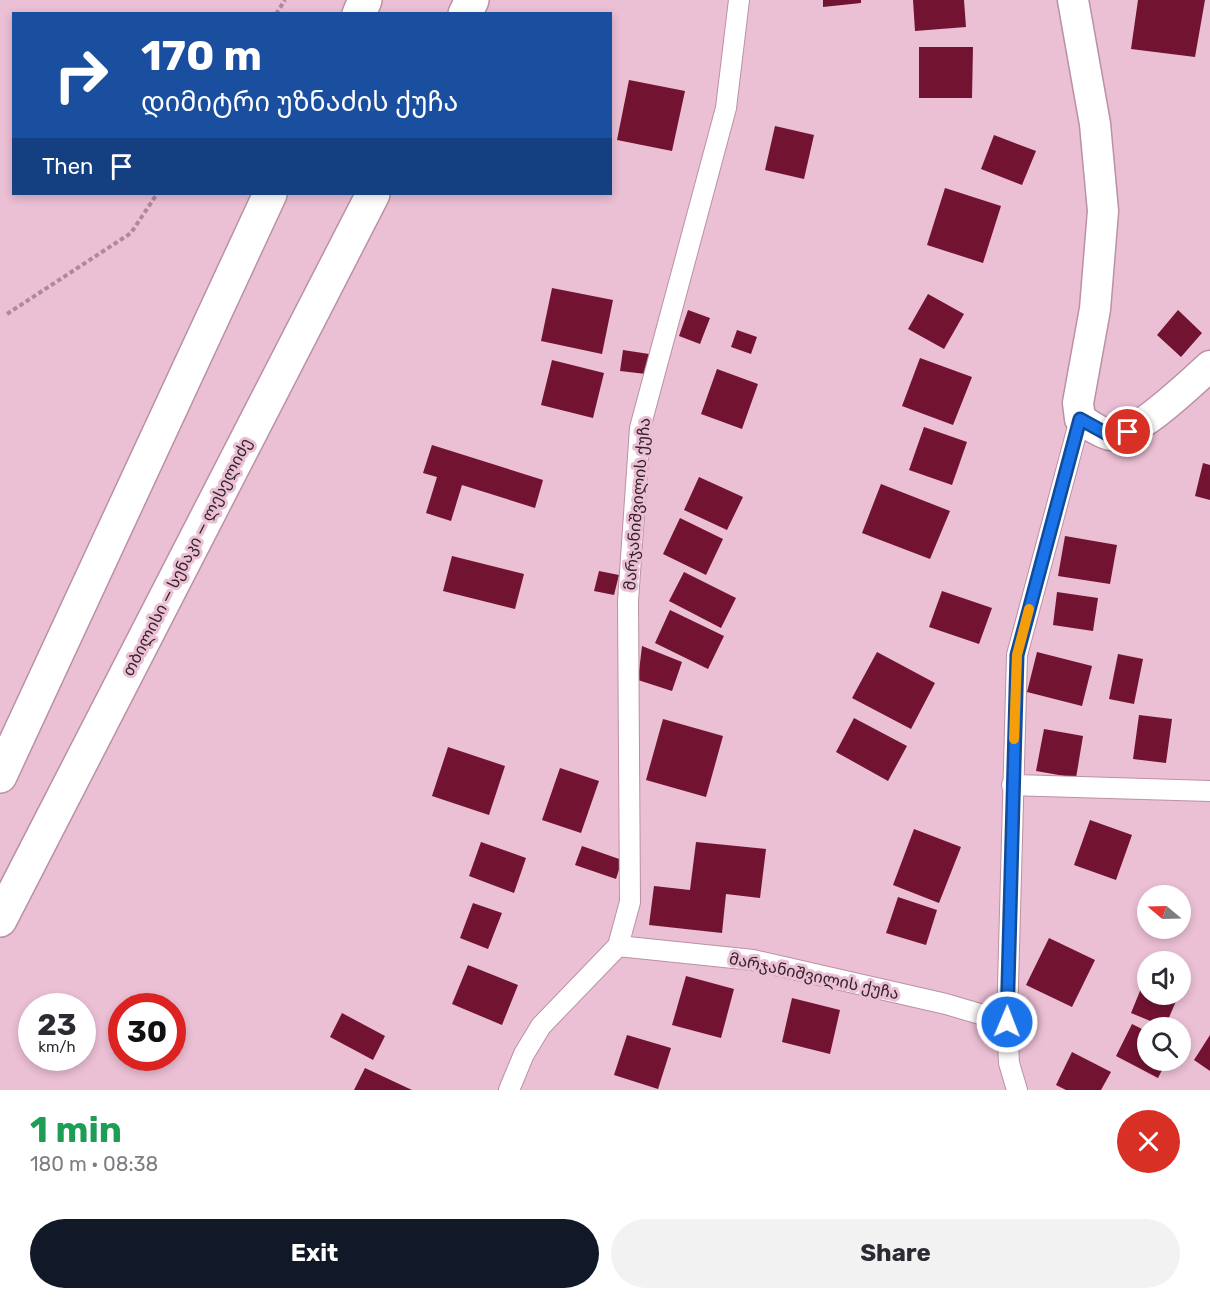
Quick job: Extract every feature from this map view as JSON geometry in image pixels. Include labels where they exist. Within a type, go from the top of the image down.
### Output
[{"type":"highway","points":[[0,776],[270,195]]},
{"type":"highway","name":"თბილისი — სენაკი — ლესელიძე","points":[[0,920],[372,195]]},
{"type":"main road","points":[[1073,0],[1095,124],[1103,211],[1095,309],[1077,403],[1080,419],[1109,435],[1128,432],[1152,416],[1210,366]]},
{"type":"street","name":"მარჯანიშვილის ქუჩა","points":[[509,1090],[524,1054],[540,1026],[618,946],[630,902],[628,601],[640,428],[726,108],[739,0]]},
{"type":"street","points":[[1017,1090],[1009,1063],[1007,1022],[1017,655],[1080,419]]},
{"type":"street","points":[[1012,785],[1210,791]]},
{"type":"street","name":"მარჯანიშვილის ქუჩა","points":[[618,946],[753,960],[946,1004],[1007,1022]]},
{"type":"path","points":[[7,314],[131,233],[156,195]]},
{"type":"building","points":[[823,0],[861,0],[861,3],[823,7]]},
{"type":"building","points":[[913,0],[964,0],[966,27],[915,31]]},
{"type":"building","points":[[1138,0],[1205,0],[1195,57],[1131,49]]},
{"type":"building","points":[[919,47],[973,47],[972,98],[919,98]]},
{"type":"building","points":[[629,80],[685,91],[672,151],[617,140]]},
{"type":"building","points":[[775,126],[814,135],[804,179],[765,170]]},
{"type":"building","points":[[994,135],[1036,151],[1022,185],[981,169]]},
{"type":"building","points":[[945,188],[1001,206],[983,263],[927,245]]},
{"type":"building","points":[[552,288],[613,300],[602,354],[541,341]]},
{"type":"building","points":[[928,294],[964,314],[944,349],[908,329]]},
{"type":"building","points":[[688,310],[710,318],[700,344],[679,336]]},
{"type":"building","points":[[1178,310],[1202,333],[1181,357],[1157,335]]},
{"type":"building","points":[[737,330],[757,337],[751,354],[731,347]]},
{"type":"building","points":[[623,350],[649,354],[646,374],[620,371]]},
{"type":"building","points":[[920,358],[972,377],[953,425],[902,406]]},
{"type":"building","points":[[552,360],[604,373],[593,418],[541,405]]},
{"type":"building","points":[[717,369],[758,384],[742,429],[701,414]]},
{"type":"building","points":[[924,427],[967,442],[952,485],[909,470]]},
{"type":"building","points":[[432,445],[543,480],[535,508],[462,485],[451,521],[426,513],[437,477],[423,473]]},
{"type":"building","points":[[1203,463],[1210,465],[1210,500],[1195,496]]},
{"type":"building","points":[[699,477],[743,497],[727,530],[684,510]]},
{"type":"building","points":[[881,484],[950,511],[930,559],[862,533]]},
{"type":"building","points":[[680,518],[723,539],[706,575],[663,554]]},
{"type":"building","points":[[1065,536],[1117,545],[1110,584],[1058,576]]},
{"type":"building","points":[[452,556],[524,574],[515,609],[443,591]]},
{"type":"building","points":[[599,571],[619,575],[614,595],[594,591]]},
{"type":"building","points":[[684,572],[736,598],[721,628],[669,601]]},
{"type":"building","points":[[942,591],[992,608],[979,644],[929,627]]},
{"type":"building","points":[[1057,592],[1098,598],[1093,631],[1053,625]]},
{"type":"building","points":[[670,610],[724,636],[708,669],[655,643]]},
{"type":"building","points":[[642,646],[682,662],[672,691],[638,680]]},
{"type":"building","points":[[877,652],[935,683],[911,729],[852,698]]},
{"type":"building","points":[[1037,652],[1092,666],[1082,706],[1027,692]]},
{"type":"building","points":[[1118,654],[1143,659],[1134,704],[1109,699]]},
{"type":"building","points":[[1139,715],[1172,719],[1166,763],[1133,759]]},
{"type":"building","points":[[854,718],[907,746],[888,781],[836,752]]},
{"type":"building","points":[[663,719],[723,736],[706,797],[646,780]]},
{"type":"building","points":[[1044,729],[1083,736],[1076,778],[1036,771]]},
{"type":"building","points":[[448,747],[505,766],[489,815],[432,796]]},
{"type":"building","points":[[560,768],[599,781],[581,833],[542,820]]},
{"type":"building","points":[[1090,820],[1132,835],[1116,880],[1074,865]]},
{"type":"building","points":[[914,829],[961,847],[939,903],[893,885]]},
{"type":"building","points":[[481,842],[526,858],[514,893],[469,876]]},
{"type":"building","points":[[696,842],[766,849],[760,898],[726,894],[722,933],[649,925],[654,886],[690,890]]},
{"type":"building","points":[[582,846],[622,860],[616,879],[575,865]]},
{"type":"building","points":[[898,897],[937,910],[926,945],[886,933]]},
{"type":"building","points":[[473,903],[502,913],[488,949],[460,938]]},
{"type":"building","points":[[1049,938],[1095,960],[1072,1007],[1026,985]]},
{"type":"building","points":[[468,965],[518,985],[502,1025],[452,1004]]},
{"type":"building","points":[[686,976],[734,989],[721,1038],[672,1025]]},
{"type":"building","points":[[792,998],[840,1010],[830,1054],[782,1042]]},
{"type":"building","points":[[1137,998],[1137,1005],[1174,1005],[1169,1017],[1141,1017],[1131,1013]]},
{"type":"building","points":[[342,1013],[385,1036],[373,1060],[330,1037]]},
{"type":"building","points":[[1132,1024],[1137,1026],[1137,1067],[1116,1056]]},
{"type":"building","points":[[627,1035],[671,1048],[658,1089],[614,1075]]},
{"type":"building","points":[[1210,1035],[1210,1071],[1194,1060]]},
{"type":"building","points":[[1072,1052],[1111,1072],[1101,1090],[1066,1090],[1056,1085]]},
{"type":"building","points":[[365,1068],[412,1090],[354,1090]]},
{"type":"building","points":[[1145,1071],[1162,1071],[1158,1078]]},
{"type":"slow traffic","points":[[1014,739],[1017,655],[1029,609]]},
{"type":"route","points":[[1007,1022],[1017,655],[1080,419],[1109,435],[1128,432]]}]
